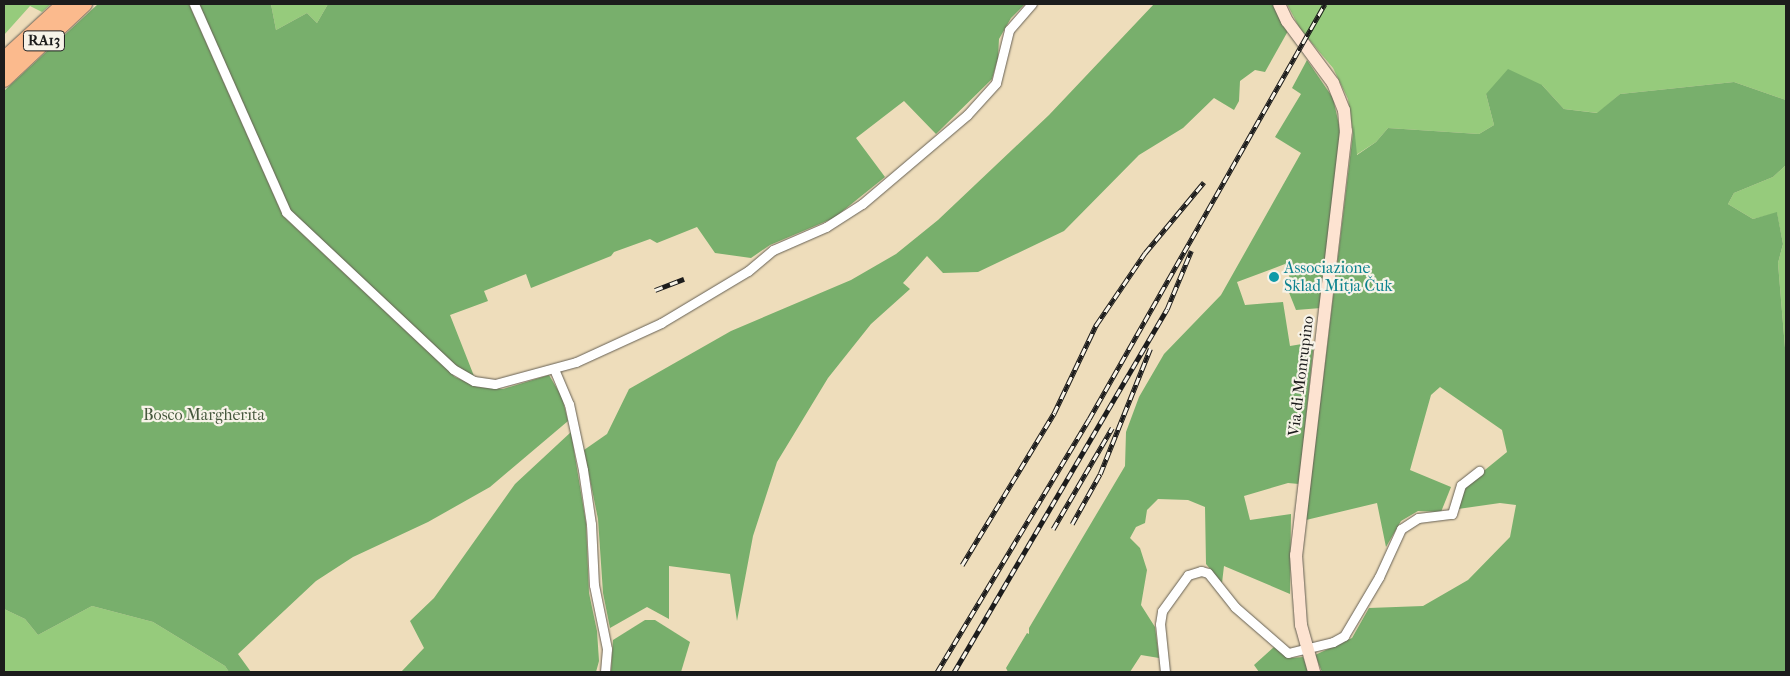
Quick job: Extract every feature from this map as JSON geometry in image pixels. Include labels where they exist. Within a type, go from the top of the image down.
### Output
[{"type":"highway","name":"RA13","points":[[4,60],[65,4]]},
{"type":"highway","name":"RA13","points":[[4,79],[84,4]]},
{"type":"main road","name":"Via di Monrupino","points":[[1279,4],[1287,21],[1333,83],[1342,105],[1346,131],[1296,555],[1298,603],[1307,651],[1314,672]]},
{"type":"street","points":[[194,4],[267,173],[286,212],[447,364],[468,378],[488,384],[504,384],[583,359],[661,323],[748,271],[773,250],[826,227],[862,204],[968,116],[996,84],[1009,30],[1032,4]]},
{"type":"street","points":[[554,369],[571,411],[583,470],[591,524],[594,586],[607,649],[604,672]]},
{"type":"street","points":[[1165,672],[1160,624],[1162,611],[1183,579],[1201,571],[1208,573],[1224,596],[1276,644],[1292,654],[1307,651],[1344,636],[1384,569],[1401,529],[1418,518],[1452,514],[1460,485],[1479,470]]},
{"type":"green space","points":[[4,4],[51,4],[42,12],[30,6],[4,35]]},
{"type":"green space","name":"Bosco Margherita","points":[[98,4],[189,4],[283,216],[455,377],[478,387],[503,389],[549,375],[562,397],[568,421],[490,487],[428,522],[353,557],[316,581],[238,654],[251,672],[229,672],[225,666],[153,622],[92,606],[38,635],[25,619],[4,609],[4,91]]},
{"type":"green space","points":[[198,4],[271,4],[276,30],[307,13],[317,23],[328,4],[1025,4],[1011,18],[999,39],[998,58],[992,79],[936,134],[904,101],[856,138],[885,177],[834,218],[770,245],[751,258],[715,253],[697,227],[657,243],[650,239],[614,252],[611,256],[531,288],[526,274],[484,291],[488,301],[450,315],[474,376],[458,367],[410,326],[290,211]]},
{"type":"green space","points":[[271,4],[328,4],[317,23],[307,13],[276,30]]},
{"type":"green space","points":[[1154,4],[1273,4],[1288,31],[1265,72],[1255,70],[1240,81],[1239,101],[1234,110],[1214,98],[1183,128],[1139,155],[1064,231],[978,272],[943,273],[927,256],[903,283],[910,289],[871,324],[828,378],[777,462],[753,536],[737,621],[730,574],[669,566],[669,619],[647,607],[610,628],[603,593],[598,519],[584,450],[607,434],[629,389],[731,331],[851,280],[896,254],[938,220],[1049,115]]},
{"type":"green space","points":[[1287,4],[1786,4],[1786,100],[1734,82],[1620,94],[1598,113],[1564,109],[1542,85],[1486,94],[1494,125],[1479,134],[1388,128],[1376,142],[1356,155],[1348,99],[1333,68],[1300,29]]},
{"type":"green space","points":[[1307,60],[1333,98],[1342,138],[1321,308],[1296,310],[1288,290],[1292,284],[1285,264],[1237,282],[1245,305],[1283,302],[1290,346],[1314,342],[1299,484],[1288,483],[1244,496],[1250,520],[1291,514],[1290,594],[1224,566],[1222,583],[1206,564],[1205,507],[1188,500],[1158,499],[1147,510],[1145,523],[1136,527],[1130,538],[1140,548],[1147,570],[1141,605],[1155,627],[1159,658],[1141,655],[1130,672],[1008,672],[1006,668],[1027,633],[1029,634],[1029,628],[1125,466],[1126,432],[1139,397],[1164,354],[1221,295],[1301,153],[1275,137],[1301,94],[1292,88]]},
{"type":"green space","points":[[1508,69],[1542,85],[1564,109],[1597,113],[1620,94],[1734,82],[1786,100],[1786,165],[1773,177],[1734,193],[1728,204],[1753,219],[1777,212],[1783,244],[1778,263],[1786,360],[1786,672],[1322,672],[1315,655],[1352,638],[1369,608],[1423,606],[1468,580],[1510,537],[1516,505],[1500,503],[1458,509],[1464,487],[1507,452],[1502,430],[1440,387],[1431,395],[1410,470],[1451,487],[1441,512],[1418,511],[1401,521],[1386,547],[1377,503],[1306,520],[1354,125],[1357,155],[1376,142],[1388,128],[1479,134],[1494,125],[1486,94]]},
{"type":"green space","points":[[1786,165],[1786,360],[1778,263],[1783,244],[1777,213],[1753,219],[1728,204],[1734,193],[1773,177]]},
{"type":"green space","points":[[571,432],[586,523],[589,593],[597,631],[599,661],[596,672],[401,672],[424,648],[410,621],[434,598],[515,484]]},
{"type":"green space","points":[[92,606],[153,622],[225,666],[229,672],[4,672],[4,609],[25,619],[38,635]]},
{"type":"green space","points":[[645,620],[655,620],[690,642],[681,672],[611,672],[613,640]]},
{"type":"green space","points":[[1274,647],[1290,658],[1303,657],[1309,672],[1259,672],[1254,665]]},
{"type":"railway","points":[[937,672],[1089,419],[1325,4]]},
{"type":"railway","points":[[962,565],[1054,413],[1096,325],[1145,253],[1204,182]]},
{"type":"railway","points":[[954,672],[1167,309],[1191,251]]},
{"type":"railway","points":[[655,290],[684,279]]},
{"type":"railway","points":[[1072,524],[1100,474],[1150,349]]},
{"type":"railway","points":[[1053,529],[1112,428]]},
{"type":"place","name":"Associazione Sklad Mitja Čuk","points":[[1274,277]]}]
